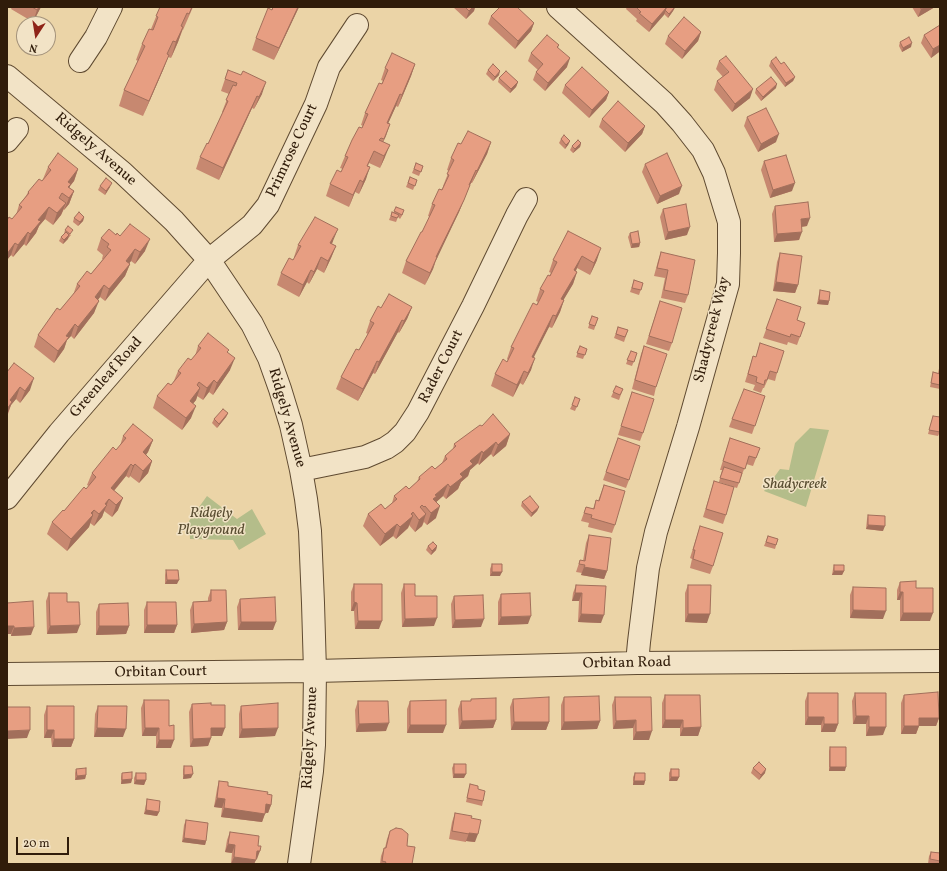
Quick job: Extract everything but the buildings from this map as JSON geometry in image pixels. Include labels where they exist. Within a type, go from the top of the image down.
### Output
[{"type":"street","points":[[80,61],[96,37],[111,7]]},
{"type":"street","name":"Shadycreek Way","points":[[558,7],[664,103],[682,123],[703,150],[714,173],[728,222],[728,284],[688,427],[656,532],[647,574],[638,642],[637,663]]},
{"type":"street","name":"Primrose Court","points":[[209,260],[252,225],[268,205],[316,104],[329,67],[357,25]]},
{"type":"street","name":"Ridgely Avenue","points":[[7,76],[123,172],[174,221],[209,260],[252,324],[269,358],[291,425],[301,470],[310,531],[315,671],[315,716],[313,752],[299,864]]},
{"type":"street","name":"Rader Court","points":[[301,470],[365,457],[386,448],[395,442],[405,432],[422,405],[526,199]]},
{"type":"street","name":"Greenleaf Road","points":[[7,498],[59,433],[209,260]]},
{"type":"street","name":"Orbitan Road","points":[[315,671],[637,663],[940,661]]},
{"type":"street","name":"Orbitan Court","points":[[7,674],[315,671]]},
{"type":"green space","name":"Shadycreek","points":[[810,428],[829,430],[806,507],[764,491],[780,469],[789,470],[795,443]]},
{"type":"green space","name":"Ridgely Playground","points":[[207,496],[237,519],[252,509],[266,534],[239,550],[233,540],[190,539],[189,521]]}]
